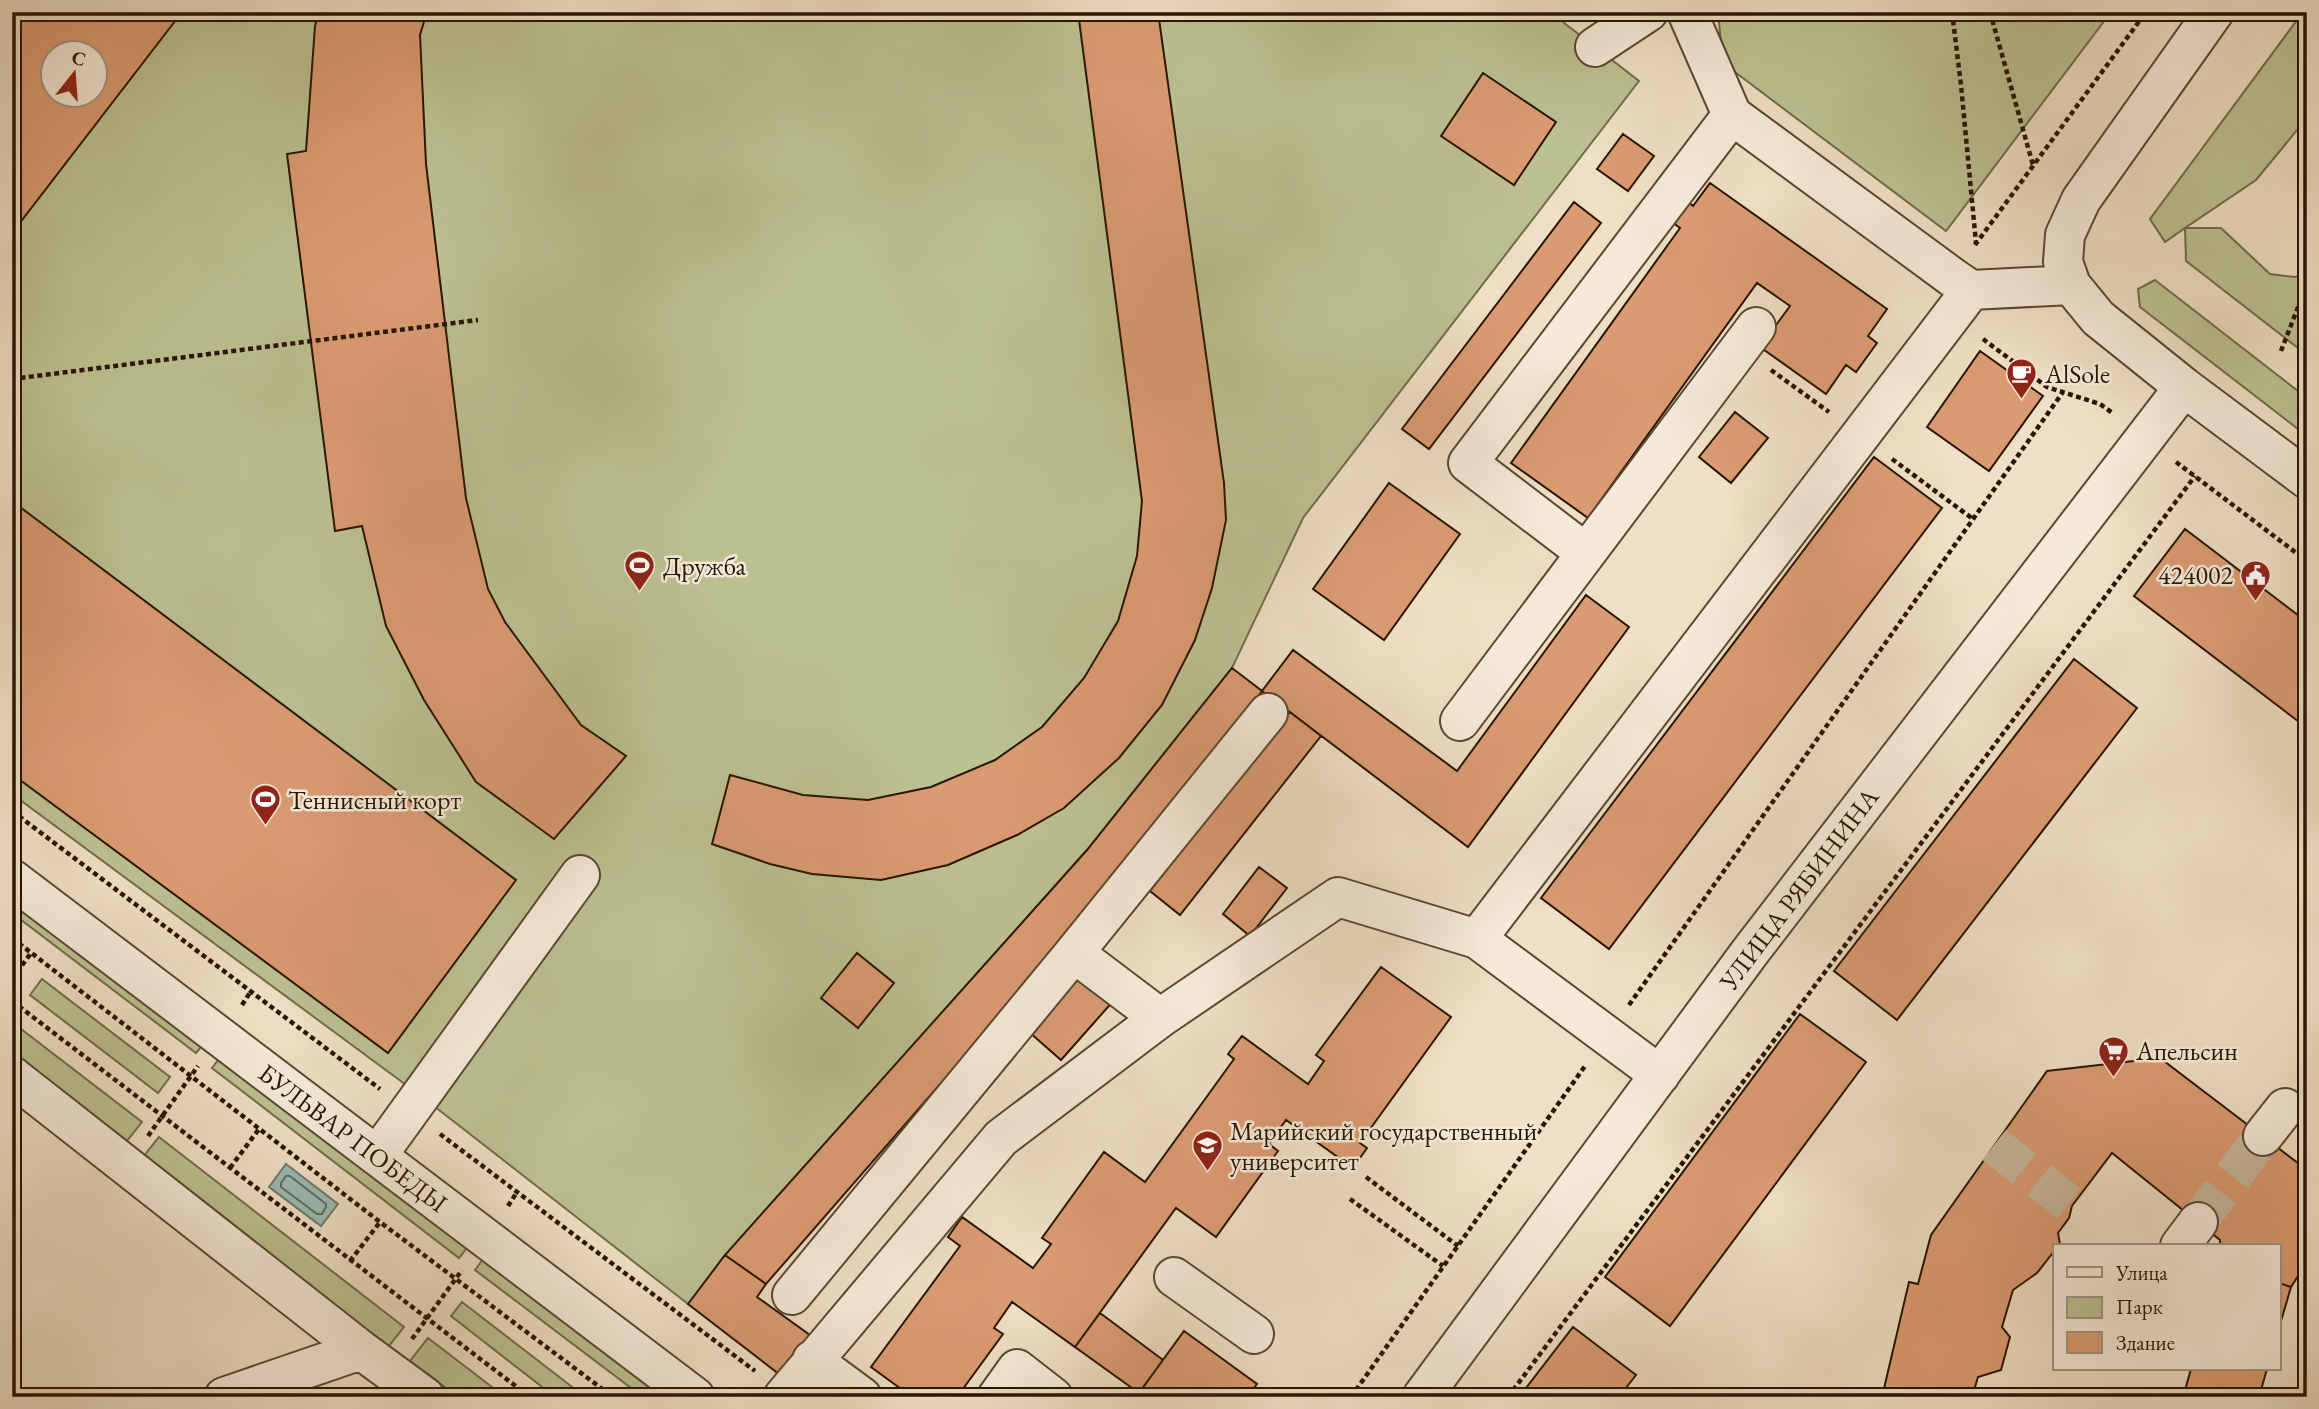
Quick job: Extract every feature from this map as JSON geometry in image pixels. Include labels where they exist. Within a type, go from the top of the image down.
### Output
[{"type":"street","points":[[1595,47],[1648,12]]},
{"type":"street","points":[[1687,12],[1732,115],[1962,283],[2071,285]]},
{"type":"street","points":[[2214,12],[2081,200],[2065,234],[2063,262],[2071,285],[2098,318],[2184,387],[2307,479]]},
{"type":"street","points":[[1586,553],[1468,463],[1732,115]]},
{"type":"street","points":[[1477,939],[1860,435],[1962,283]]},
{"type":"street","points":[[1460,721],[1748,337]]},
{"type":"street","name":"УЛИЦА РЯБИНИНА","points":[[1422,1397],[1801,886],[2184,387]]},
{"type":"street","points":[[792,1295],[1268,713]]},
{"type":"street","points":[[377,1156],[580,875]]},
{"type":"street","name":"БУЛЬВАР ПОБЕДЫ","points":[[12,879],[695,1397]]},
{"type":"street","points":[[783,1397],[1001,1138],[1160,1018],[1338,897],[1477,939],[1660,1075]]},
{"type":"street","points":[[1074,953],[1160,1018]]},
{"type":"street","points":[[12,1076],[425,1397]]},
{"type":"street","points":[[1174,1277],[1254,1334]]},
{"type":"street","points":[[224,1397],[375,1360]]},
{"type":"street","points":[[812,1360],[862,1397]]},
{"type":"street","points":[[997,1397],[1017,1369],[1053,1397]]},
{"type":"path","points":[[1952,12],[1976,244]]},
{"type":"path","points":[[1990,12],[2033,166]]},
{"type":"path","points":[[1962,283],[1976,244],[2146,12]]},
{"type":"path","points":[[2281,351],[2307,284]]},
{"type":"path","points":[[12,379],[478,320]]},
{"type":"path","points":[[1748,337],[1860,435],[1973,520]]},
{"type":"path","points":[[1351,1397],[2063,392]]},
{"type":"path","points":[[1508,1397],[2195,476]]},
{"type":"path","points":[[12,938],[380,1222],[613,1397]]},
{"type":"path","points":[[12,979],[31,953]]},
{"type":"path","points":[[127,1166],[251,991]]},
{"type":"path","points":[[12,1001],[530,1397]]},
{"type":"path","points":[[230,1168],[259,1129]]},
{"type":"path","points":[[1366,1177],[1458,1246]]},
{"type":"path","points":[[375,1360],[426,1318],[517,1192]]},
{"type":"path","points":[[1350,1199],[1444,1266]]},
{"type":"path","points":[[350,1261],[380,1222]]},
{"type":"green space","name":"Дружба","points":[[12,12],[1550,12],[1639,81],[1303,518],[1232,668],[1087,850],[688,1304],[421,1096],[12,794]]},
{"type":"green space","points":[[1718,12],[2111,12],[1946,231],[1723,63]]},
{"type":"green space","points":[[2303,12],[2307,12],[2307,118],[2256,180],[2165,242],[2150,219]]},
{"type":"green space","points":[[2185,228],[2221,228],[2270,274],[2295,277],[2307,273],[2307,355],[2186,261]]},
{"type":"green space","points":[[2155,280],[2307,398],[2307,436],[2140,307],[2138,289]]},
{"type":"green space","points":[[12,885],[210,1036],[196,1053],[12,913]]},
{"type":"green space","points":[[42,979],[170,1077],[158,1093],[30,995]]},
{"type":"green space","points":[[12,1022],[142,1122],[126,1142],[12,1054]]},
{"type":"green space","points":[[227,1048],[474,1239],[459,1258],[212,1068]]},
{"type":"green space","points":[[159,1137],[404,1327],[388,1347],[143,1157]]},
{"type":"green space","points":[[490,1250],[685,1397],[643,1397],[475,1270]]},
{"type":"green space","points":[[462,1302],[584,1396],[555,1397],[451,1316]]},
{"type":"green space","points":[[428,1338],[505,1397],[458,1397],[410,1361]]},
{"type":"water","points":[[286,1164],[338,1204],[321,1226],[269,1187]]},
{"type":"building","points":[[12,12],[182,12],[12,233]]},
{"type":"building","points":[[319,12],[427,12],[420,35],[426,164],[466,498],[488,589],[505,622],[581,725],[626,756],[554,839],[476,782],[424,700],[386,626],[362,526],[335,531],[287,154],[306,151],[315,26]]},
{"type":"building","points":[[1078,12],[1158,12],[1224,483],[1226,520],[1212,588],[1195,640],[1162,705],[1119,758],[1064,808],[1017,835],[948,865],[881,880],[812,874],[770,864],[712,844],[730,775],[803,795],[868,800],[931,787],[995,760],[1042,727],[1084,678],[1118,621],[1137,556],[1142,501]]},
{"type":"building","points":[[1483,73],[1556,122],[1514,185],[1441,136]]},
{"type":"building","points":[[1623,134],[1654,156],[1628,191],[1597,169]]},
{"type":"building","points":[[1710,183],[1887,309],[1868,336],[1877,343],[1856,372],[1846,365],[1826,394],[1760,347],[1790,306],[1757,283],[1588,518],[1511,463],[1680,228],[1672,222],[1687,201],[1693,206]]},
{"type":"building","points":[[1574,202],[1601,223],[1429,449],[1402,429]]},
{"type":"building","points":[[1980,351],[2043,396],[1989,471],[1927,427]]},
{"type":"building","points":[[1735,412],[1768,438],[1731,483],[1699,457]]},
{"type":"building","points":[[1874,457],[1942,508],[1609,949],[1541,898]]},
{"type":"building","points":[[1389,483],[1460,534],[1384,640],[1313,589]]},
{"type":"building","name":"Теннисный корт","points":[[12,501],[516,880],[388,1053],[12,774]]},
{"type":"building","points":[[2185,529],[2307,622],[2307,728],[2134,596]]},
{"type":"building","points":[[1586,595],[1629,627],[1468,847],[1262,691],[1293,650],[1457,771]]},
{"type":"building","points":[[2074,659],[2137,708],[1897,1020],[1834,971]]},
{"type":"building","points":[[1232,668],[1262,691],[1117,881],[766,1284],[725,1255],[1087,850]]},
{"type":"building","points":[[1290,712],[1321,736],[1180,915],[1150,891]]},
{"type":"building","points":[[1259,867],[1287,888],[1250,936],[1223,914]]},
{"type":"building","points":[[857,953],[894,983],[858,1028],[821,998]]},
{"type":"building","points":[[1381,967],[1451,1017],[1360,1143],[1367,1148],[1353,1168],[1286,1120],[1269,1144],[1278,1151],[1216,1237],[1176,1208],[1075,1347],[1012,1302],[994,1328],[1003,1334],[957,1397],[912,1397],[871,1367],[960,1246],[948,1237],[962,1217],[1033,1268],[1051,1244],[1042,1238],[1104,1152],[1145,1182],[1234,1059],[1228,1054],[1242,1036],[1308,1084],[1324,1061],[1316,1055]]},
{"type":"building","points":[[1083,972],[1115,999],[1061,1060],[1029,1032]]},
{"type":"building","points":[[1800,1014],[1866,1062],[1670,1326],[1605,1277]]},
{"type":"building","points":[[2307,1055],[2307,1074],[2298,1067]]},
{"type":"building","points":[[2160,1058],[2307,1170],[2307,1262],[2291,1287],[2280,1283],[2280,1244],[2220,1244],[2220,1240],[2112,1153],[2072,1206],[2069,1218],[2058,1233],[2060,1244],[2053,1244],[2053,1253],[2037,1273],[2013,1290],[2002,1327],[2010,1337],[2001,1370],[1978,1377],[1972,1397],[1882,1397],[1909,1282],[1918,1284],[1931,1235],[2047,1071]]},
{"type":"building","points":[[725,1255],[766,1284],[757,1297],[814,1338],[784,1378],[688,1304]]},
{"type":"building","points":[[2280,1283],[2291,1287],[2280,1325]]},
{"type":"building","points":[[1100,1313],[1163,1360],[1139,1393],[1075,1347]]},
{"type":"building","points":[[1573,1327],[1636,1375],[1619,1397],[1519,1397]]},
{"type":"building","points":[[1184,1331],[1257,1384],[1247,1397],[1136,1397]]},
{"type":"building","points":[[2191,1370],[2267,1370],[2259,1397],[2183,1397]]},
{"type":"tunnel","points":[[2198,1222],[2263,1136]]},
{"type":"tunnel","points":[[1994,1145],[2072,1206]]},
{"type":"place","name":"AlSole","points":[[2022,401]]},
{"type":"place","name":"Дружба","points":[[640,593]]},
{"type":"place","name":"424002","points":[[2256,602]]},
{"type":"place","name":"Теннисный корт","points":[[265,827]]},
{"type":"place","name":"Апельсин","points":[[2113,1078]]},
{"type":"place","name":"Марийский государственный университет","points":[[1207,1173]]}]
